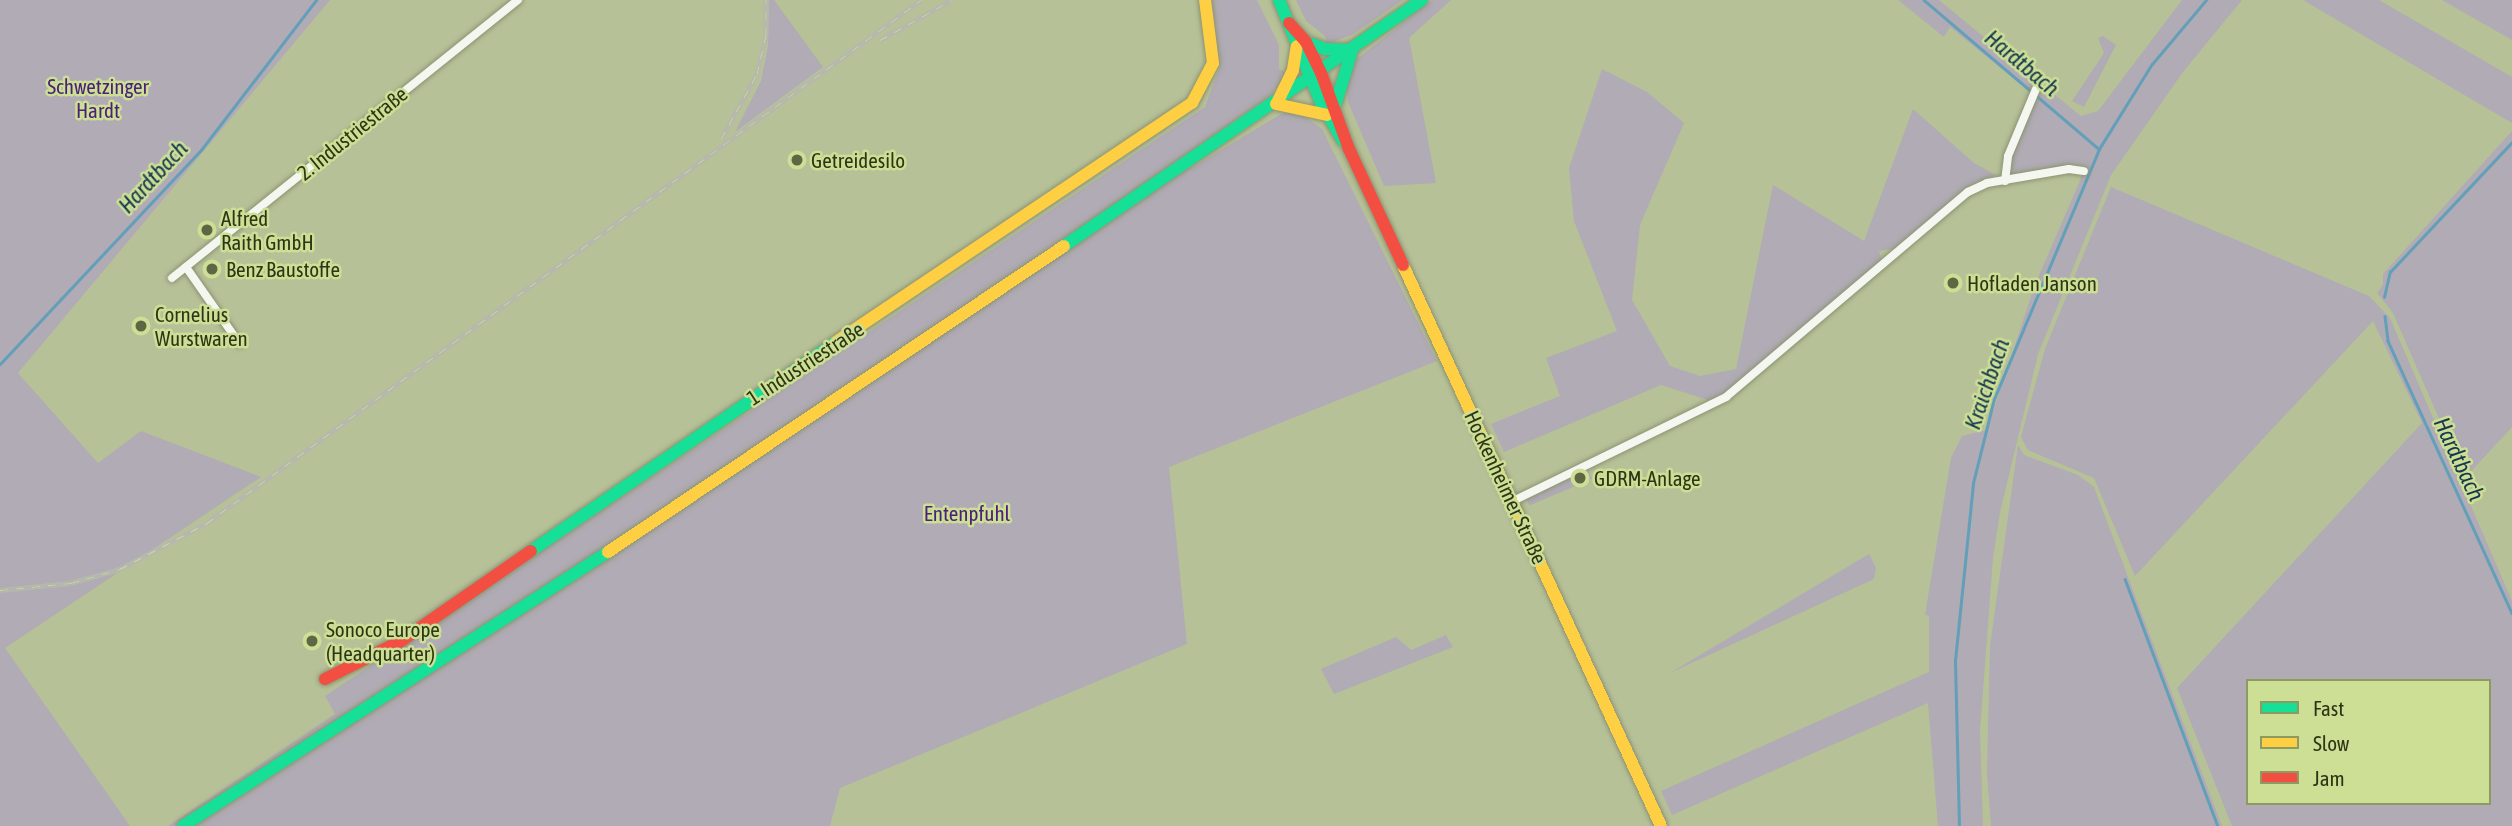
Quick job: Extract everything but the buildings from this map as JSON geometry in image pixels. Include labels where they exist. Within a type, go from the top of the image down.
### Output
[{"type":"street","name":"2. Industriestraße","points":[[172,278],[518,0]]},
{"type":"street","name":"1. Industriestraße","points":[[325,679],[401,641],[471,599],[689,440],[1192,103],[1213,63],[1205,0]]},
{"type":"street","name":"Hockenheimer Straße","points":[[1279,0],[1661,826]]},
{"type":"street","points":[[183,826],[461,651],[1316,77],[1422,0]]},
{"type":"street","points":[[1276,104],[1293,71],[1301,44],[1325,49],[1352,50]]},
{"type":"street","points":[[1276,104],[1331,111],[1352,50]]},
{"type":"street","points":[[2005,181],[2008,156],[2034,93]]},
{"type":"street","points":[[1513,501],[1726,397],[1968,192],[2005,181],[2069,169],[2084,171]]},
{"type":"street","points":[[186,267],[239,343]]},
{"type":"green space","name":"Schwetzinger Hardt","points":[[0,0],[330,0],[18,373],[98,463],[141,431],[261,477],[5,648],[130,826],[0,826]]},
{"type":"green space","points":[[769,0],[774,0],[823,67],[735,132],[761,81],[768,46]]},
{"type":"green space","name":"Entenpfuhl","points":[[1208,0],[1257,0],[1279,45],[1279,69],[1287,73],[1272,94],[1183,157],[1191,168],[1281,114],[1297,111],[1322,129],[1437,361],[1169,467],[1187,644],[840,788],[830,826],[168,826],[335,714],[325,696],[1205,107],[1220,66]]},
{"type":"green space","points":[[1296,0],[1403,0],[1352,35],[1327,44],[1325,36],[1306,21]]},
{"type":"green space","points":[[1432,0],[1451,0],[1409,38],[1436,183],[1384,186],[1348,102],[1346,85],[1353,62]]},
{"type":"green space","points":[[1898,0],[1939,0],[2037,81],[2029,91],[1950,27],[1944,37]]},
{"type":"green space","points":[[2182,0],[2242,0],[2183,72],[2111,175],[2038,354],[2000,512],[1993,558],[1980,731],[1983,826],[1938,826],[1928,703],[1672,815],[1661,791],[1929,672],[1929,616],[1925,615],[1951,458],[1962,436],[1987,430],[2034,287],[2085,169],[2084,165],[2066,166],[2011,176],[2011,157],[2029,104],[2045,87],[2081,116],[2098,111]]},
{"type":"green space","points":[[2303,0],[2379,0],[2512,77],[2512,123]]},
{"type":"green space","points":[[2442,0],[2512,0],[2512,40]]},
{"type":"green space","points":[[2103,36],[2116,45],[2084,107],[2072,101],[2104,53],[2098,38]]},
{"type":"green space","points":[[1602,69],[1647,92],[1684,123],[1640,225],[1632,300],[1670,366],[1700,376],[1736,369],[1773,185],[1864,241],[1913,109],[1974,163],[1996,175],[1970,185],[1898,248],[1879,251],[1882,262],[1725,393],[1708,400],[1661,385],[1504,452],[1491,424],[1560,396],[1546,358],[1617,331],[1574,221],[1569,168]]},
{"type":"green space","points":[[2512,131],[2512,427],[2465,478],[2393,313],[2377,293],[2383,285],[2383,274]]},
{"type":"green space","points":[[2111,187],[2369,296],[2390,318],[2512,601],[2512,826],[2232,826],[2177,688],[2422,423],[2373,321],[2135,576],[2094,478],[2028,450],[2021,437],[2045,349]]},
{"type":"green space","points":[[2018,445],[2024,455],[2078,475],[2094,487],[2222,826],[1991,826],[1987,773],[1990,646]]},
{"type":"green space","points":[[1587,467],[1592,479],[1529,506],[1524,494]]},
{"type":"green space","points":[[1869,554],[1876,568],[1874,579],[1670,673]]},
{"type":"green space","points":[[1446,635],[1453,647],[1334,694],[1321,669],[1396,637],[1411,650]]},
{"type":"waterway","name":"Hardtbach","points":[[0,364],[201,150],[316,0]]},
{"type":"waterway","name":"Hardtbach","points":[[1924,0],[2099,149]]},
{"type":"waterway","name":"Kraichbach","points":[[1959,826],[1955,661],[1973,483],[1994,399],[2099,149],[2152,64],[2206,0]]},
{"type":"waterway","points":[[2384,297],[2390,272],[2512,142]]},
{"type":"waterway","name":"Hardtbach","points":[[2385,316],[2388,341],[2512,613]]},
{"type":"waterway","points":[[2125,579],[2218,826]]},
{"type":"railway","points":[[721,139],[757,74],[766,35],[766,0]]},
{"type":"railway","points":[[0,590],[71,583],[120,569],[207,523],[921,0]]},
{"type":"railway","points":[[880,40],[952,0]]},
{"type":"traffic: fast","points":[[1279,0],[1321,103],[1343,141]]},
{"type":"traffic: fast","points":[[1064,246],[1422,0]]},
{"type":"traffic: fast","points":[[1306,42],[1325,49],[1352,50]]},
{"type":"traffic: fast","points":[[1336,103],[1351,54]]},
{"type":"traffic: fast","points":[[531,551],[836,342]]},
{"type":"traffic: fast","points":[[183,826],[608,552]]},
{"type":"traffic: slow","points":[[836,342],[1192,103],[1213,63],[1205,0]]},
{"type":"traffic: slow","points":[[1278,101],[1293,70],[1297,46]]},
{"type":"traffic: slow","points":[[1276,104],[1327,115]]},
{"type":"traffic: slow","points":[[608,552],[1064,246]]},
{"type":"traffic: slow","points":[[1403,265],[1661,826]]},
{"type":"traffic: jam","points":[[1289,23],[1306,42],[1321,73],[1349,149],[1403,265]]},
{"type":"traffic: jam","points":[[325,679],[401,641],[531,551]]},
{"type":"place","name":"Getreidesilo","points":[[797,160]]},
{"type":"place","name":"Alfred Raith GmbH","points":[[207,230]]},
{"type":"place","name":"Benz Baustoffe","points":[[212,269]]},
{"type":"place","name":"Hofladen Janson","points":[[1953,283]]},
{"type":"place","name":"Cornelius Wurstwaren","points":[[141,326]]},
{"type":"place","name":"GDRM-Anlage","points":[[1580,478]]},
{"type":"place","name":"Sonoco Europe (Headquarter)","points":[[312,641]]}]
